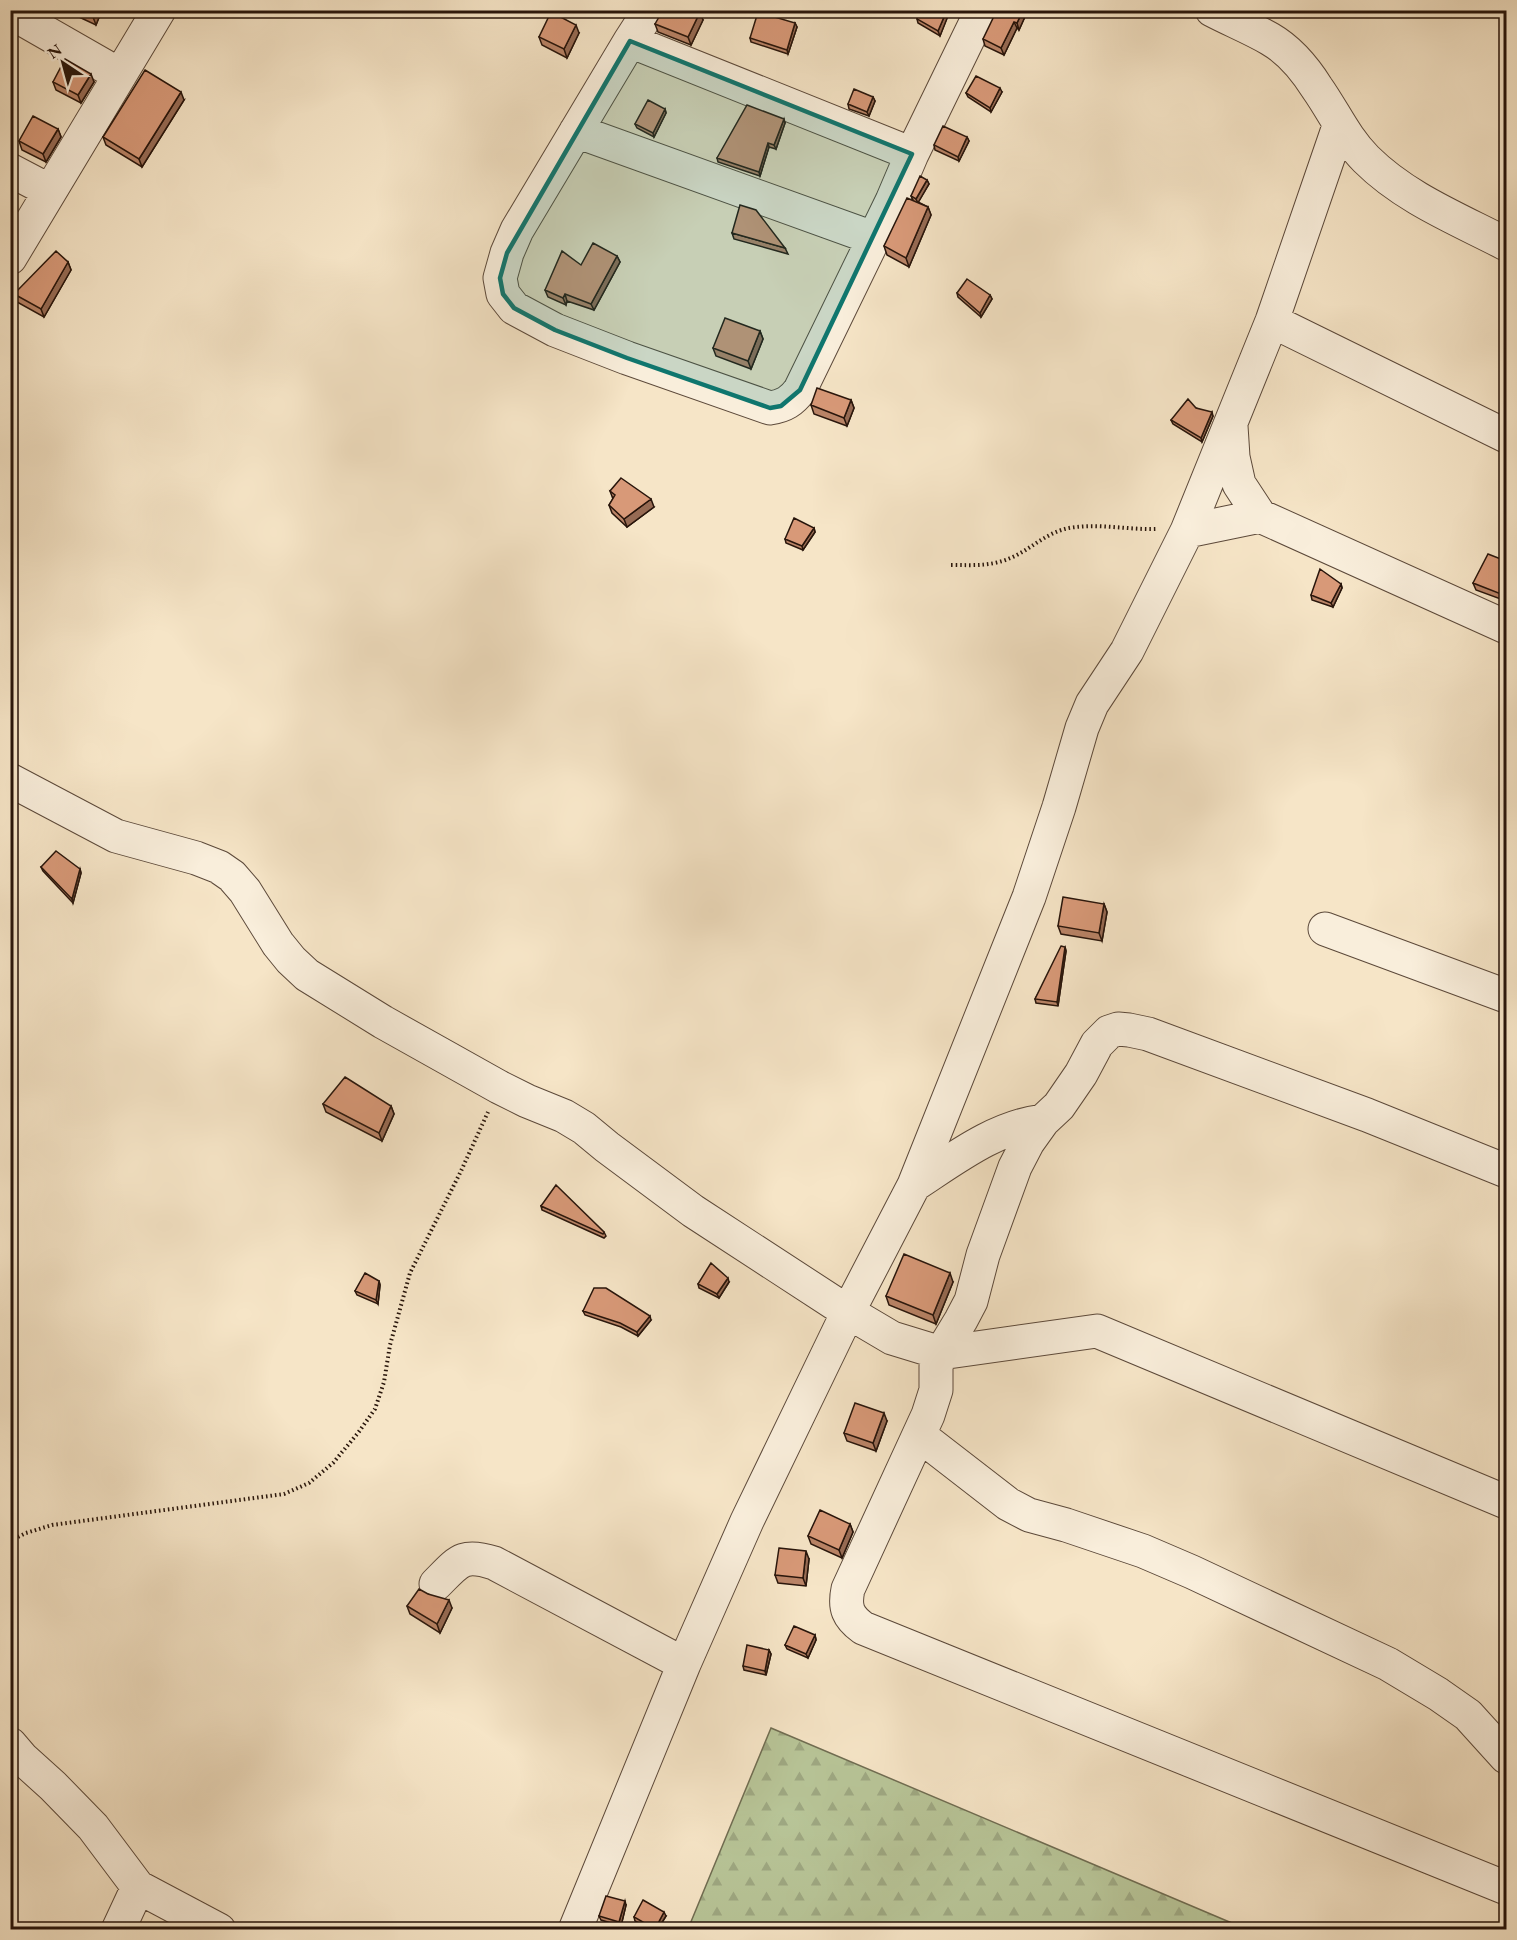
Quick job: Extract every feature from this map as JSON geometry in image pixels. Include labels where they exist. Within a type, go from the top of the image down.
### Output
[{"type":"street","points":[[10,258],[159,10]]},
{"type":"street","points":[[650,10],[517,230],[500,278],[503,294],[514,308],[555,330],[770,408],[793,400],[800,390],[982,10]]},
{"type":"street","points":[[1212,10],[1270,39],[1289,53],[1318,89],[1339,126],[1365,159],[1392,183],[1412,196],[1506,244]]},
{"type":"street","points":[[10,12],[120,75]]},
{"type":"street","points":[[630,40],[912,154]]},
{"type":"street","points":[[575,1929],[684,1664],[747,1521],[848,1312],[914,1185],[1029,897],[1082,728],[1092,704],[1127,651],[1187,531],[1272,321],[1339,126]]},
{"type":"street","points":[[576,131],[873,238]]},
{"type":"street","points":[[10,170],[50,192]]},
{"type":"street","points":[[1272,321],[1506,436]]},
{"type":"street","points":[[1230,423],[1234,469],[1239,484],[1260,516],[1506,627]]},
{"type":"street","points":[[1187,531],[1260,516]]},
{"type":"street","points":[[10,780],[116,836],[219,867],[232,876],[245,891],[278,944],[308,975],[383,1022],[499,1087],[564,1116],[584,1128],[693,1211],[892,1338],[940,1353],[1097,1331],[1506,1502]]},
{"type":"street","points":[[1325,929],[1506,996]]},
{"type":"street","points":[[1506,1170],[1367,1115],[1148,1034],[1118,1029],[1109,1032],[1097,1044],[1082,1074],[1059,1106],[1043,1121],[1028,1142],[1015,1167],[983,1255],[970,1301],[962,1320],[940,1353],[936,1366],[936,1390],[919,1435],[848,1589],[846,1602],[847,1612],[853,1621],[864,1628],[1506,1888]]},
{"type":"street","points":[[914,1185],[989,1139],[1014,1127],[1043,1121]]},
{"type":"street","points":[[919,1435],[1008,1504],[1029,1515],[1143,1551],[1388,1664],[1468,1715],[1506,1757]]},
{"type":"street","points":[[436,1584],[465,1558],[477,1558],[494,1563],[684,1664]]},
{"type":"street","points":[[10,1744],[93,1827],[138,1887],[219,1929]]},
{"type":"street","points":[[118,1929],[138,1887]]},
{"type":"path","points":[[951,565],[989,565],[1015,556],[1040,540],[1068,528],[1170,528],[1187,531]]},
{"type":"path","points":[[10,1541],[52,1525],[284,1494],[309,1483],[333,1462],[375,1409],[384,1382],[390,1345],[410,1273],[461,1171],[499,1087]]},
{"type":"highlighted area","points":[[630,41],[912,154],[800,390],[781,406],[770,408],[627,358],[555,330],[514,308],[503,294],[500,278],[507,253]]},
{"type":"green space","points":[[771,1728],[1246,1929],[688,1929]]},
{"type":"building","points":[[79,10],[96,10],[93,17]]},
{"type":"building","points":[[663,10],[697,10],[700,12],[688,37],[655,24]]},
{"type":"building","points":[[920,10],[947,10],[938,31],[917,19]]},
{"type":"building","points":[[997,10],[1023,10],[1001,48],[983,39]]},
{"type":"building","points":[[551,12],[576,25],[564,49],[539,37]]},
{"type":"building","points":[[758,12],[795,23],[787,50],[750,38]]},
{"type":"building","points":[[65,59],[91,74],[78,95],[53,82]]},
{"type":"building","points":[[145,70],[181,92],[139,159],[103,137]]},
{"type":"building","points":[[976,76],[1000,88],[990,108],[966,93]]},
{"type":"building","points":[[854,89],[873,97],[867,112],[848,104]]},
{"type":"building","points":[[648,100],[665,109],[653,133],[635,124]]},
{"type":"building","points":[[747,105],[784,119],[774,145],[768,143],[759,172],[717,158]]},
{"type":"building","points":[[33,116],[58,129],[43,154],[19,141]]},
{"type":"building","points":[[943,126],[967,137],[958,157],[934,145]]},
{"type":"building","points":[[920,176],[927,180],[916,199],[911,196]]},
{"type":"building","points":[[907,198],[928,207],[906,258],[884,246]]},
{"type":"building","points":[[740,205],[756,210],[785,248],[732,233]]},
{"type":"building","points":[[593,243],[617,256],[591,304],[565,294],[563,298],[545,290],[562,251],[581,265]]},
{"type":"building","points":[[56,251],[68,262],[41,309],[14,294]]},
{"type":"building","points":[[967,279],[990,295],[980,313],[957,293]]},
{"type":"building","points":[[725,318],[760,331],[748,361],[713,348]]},
{"type":"building","points":[[817,388],[851,400],[844,418],[811,405]]},
{"type":"building","points":[[1188,399],[1196,408],[1212,412],[1201,438],[1171,420]]},
{"type":"building","points":[[621,478],[651,499],[624,519],[609,505],[615,495],[610,491]]},
{"type":"building","points":[[794,518],[814,528],[802,546],[785,539]]},
{"type":"building","points":[[1488,554],[1506,561],[1506,596],[1473,583]]},
{"type":"building","points":[[1320,569],[1341,584],[1331,603],[1311,595]]},
{"type":"building","points":[[56,851],[80,869],[72,899],[41,867]]},
{"type":"building","points":[[1063,897],[1104,904],[1099,933],[1058,926]]},
{"type":"building","points":[[1061,946],[1065,947],[1057,1002],[1035,999]]},
{"type":"building","points":[[345,1077],[391,1106],[379,1133],[323,1104]]},
{"type":"building","points":[[556,1185],[604,1232],[603,1234],[541,1206]]},
{"type":"building","points":[[904,1254],[950,1273],[933,1315],[886,1296]]},
{"type":"building","points":[[711,1263],[728,1278],[717,1294],[698,1284]]},
{"type":"building","points":[[365,1273],[379,1281],[376,1300],[355,1291]]},
{"type":"building","points":[[594,1288],[606,1288],[650,1316],[637,1332],[620,1323],[583,1311]]},
{"type":"building","points":[[855,1403],[884,1413],[873,1443],[844,1433]]},
{"type":"building","points":[[820,1510],[850,1524],[839,1550],[808,1536]]},
{"type":"building","points":[[779,1548],[806,1551],[803,1578],[775,1575]]},
{"type":"building","points":[[419,1589],[449,1600],[437,1624],[407,1606]]},
{"type":"building","points":[[794,1626],[815,1635],[806,1654],[785,1645]]},
{"type":"building","points":[[747,1645],[769,1650],[765,1671],[743,1666]]},
{"type":"building","points":[[606,1896],[625,1901],[619,1922],[599,1916]]},
{"type":"building","points":[[643,1900],[664,1912],[655,1929],[634,1917]]}]
